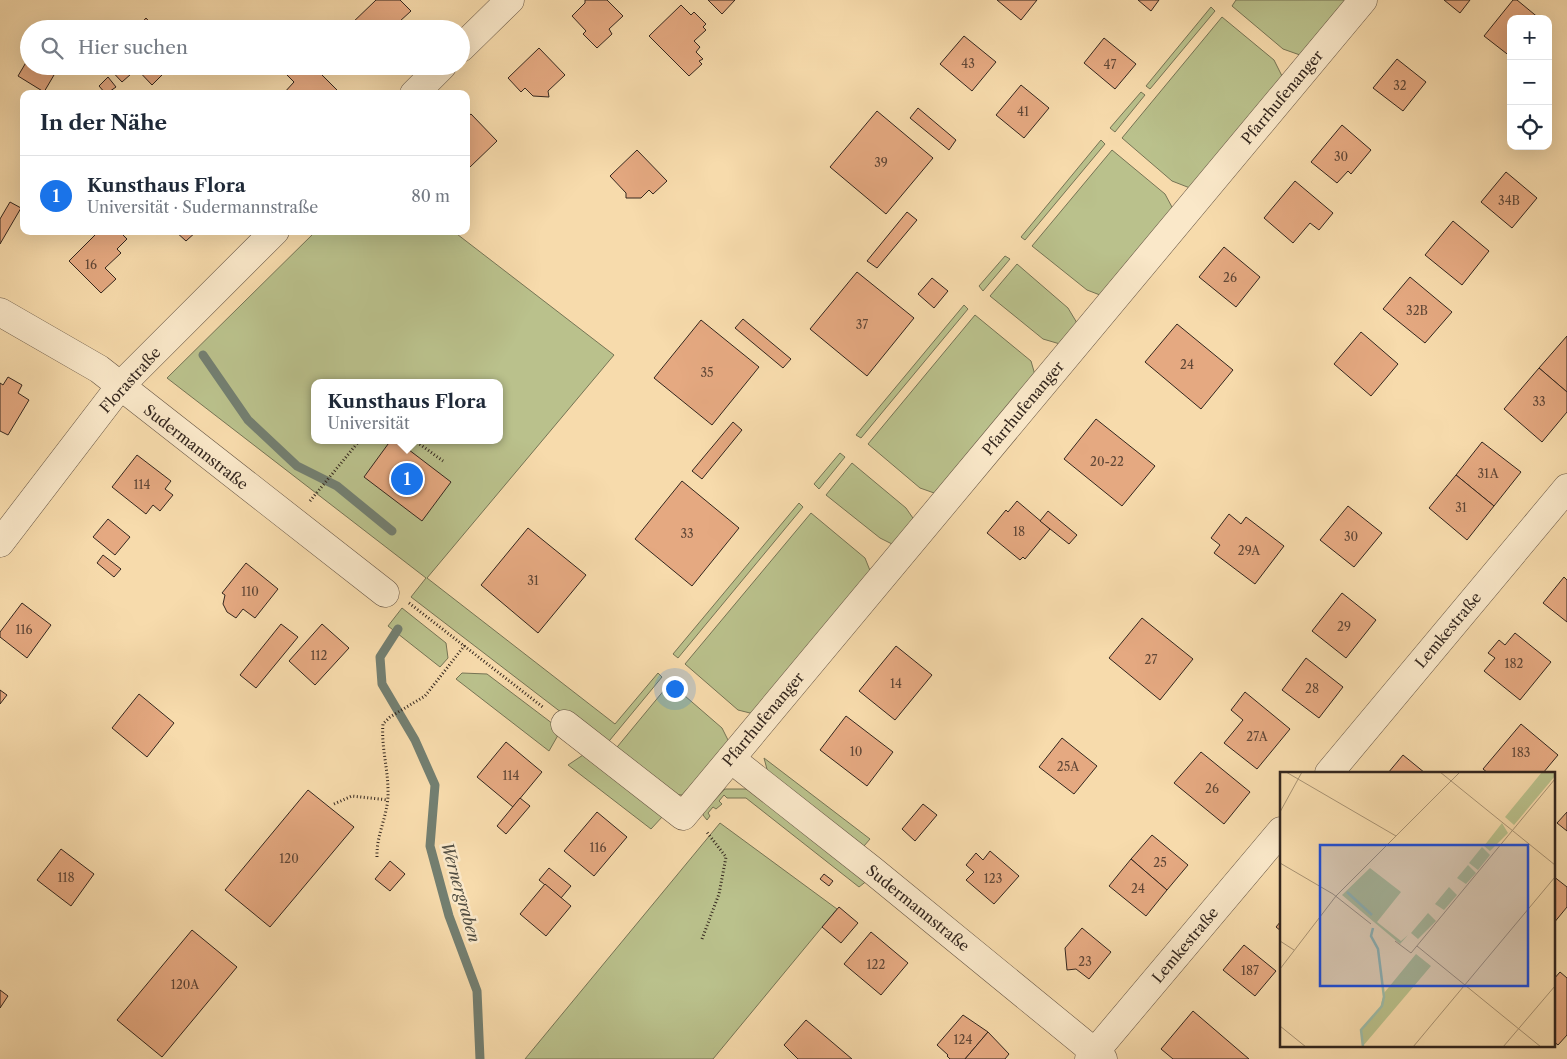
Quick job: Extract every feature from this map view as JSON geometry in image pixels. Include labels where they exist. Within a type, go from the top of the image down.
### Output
[{"type":"street","points":[[470,39],[510,0]]},
{"type":"street","name":"Pfarrhufenanger","points":[[685,813],[1363,0]]},
{"type":"street","points":[[418,90],[433,75]]},
{"type":"street","name":"Florastraße","points":[[0,543],[121,386],[271,235]]},
{"type":"street","name":"Sudermannstraße","points":[[0,312],[99,369],[277,511],[385,593]]},
{"type":"street","name":"Lemkestraße","points":[[1330,772],[1567,488]]},
{"type":"street","points":[[565,724],[685,813]]},
{"type":"street","name":"Sudermannstraße","points":[[731,759],[872,870],[1095,1057]]},
{"type":"street","name":"Lemkestraße","points":[[1095,1057],[1280,832]]},
{"type":"path","points":[[310,502],[357,444]]},
{"type":"path","points":[[420,444],[443,461]]},
{"type":"path","points":[[385,593],[413,605],[565,724]]},
{"type":"path","points":[[377,856],[376,845],[386,814],[388,800],[382,735],[383,724],[390,717],[412,706],[425,696],[465,645]]},
{"type":"path","points":[[334,804],[352,796],[388,800]]},
{"type":"path","points":[[685,813],[715,840],[726,857],[719,894],[702,939]]},
{"type":"green space","points":[[1236,0],[1346,0],[1300,55],[1283,49],[1232,6]]},
{"type":"green space","points":[[1211,7],[1215,11],[1150,89],[1146,86]]},
{"type":"green space","points":[[1222,17],[1274,60],[1282,76],[1190,188],[1172,181],[1122,138]]},
{"type":"green space","points":[[1141,92],[1145,95],[1115,132],[1110,128]]},
{"type":"green space","points":[[1101,140],[1105,144],[1025,240],[1021,237]]},
{"type":"green space","points":[[1112,150],[1165,194],[1173,209],[1100,295],[1087,290],[1032,246]]},
{"type":"green space","points":[[312,235],[458,235],[614,355],[427,578],[615,724],[658,673],[662,677],[605,746],[411,597],[426,578],[167,378]]},
{"type":"green space","points":[[1005,256],[1010,259],[983,291],[979,286]]},
{"type":"green space","points":[[1017,264],[1068,308],[1077,323],[1060,344],[1043,339],[990,296]]},
{"type":"green space","points":[[964,305],[968,309],[861,438],[856,435]]},
{"type":"green space","points":[[975,315],[1031,361],[1035,375],[937,494],[920,488],[868,444]]},
{"type":"green space","points":[[840,453],[845,457],[819,489],[814,484]]},
{"type":"green space","points":[[852,463],[906,508],[915,521],[894,545],[880,538],[826,495]]},
{"type":"green space","points":[[799,503],[803,507],[678,658],[673,654]]},
{"type":"green space","points":[[811,513],[865,558],[871,573],[754,714],[738,710],[685,664]]},
{"type":"green space","points":[[402,608],[446,643],[448,658],[440,667],[388,626]]},
{"type":"green space","points":[[462,673],[487,674],[561,730],[549,751],[456,679]]},
{"type":"green space","points":[[670,683],[722,728],[729,742],[682,795],[667,794],[613,752]]},
{"type":"green space","points":[[589,751],[663,816],[651,829],[568,765]]},
{"type":"green space","points":[[764,758],[870,839],[864,846],[768,773]]},
{"type":"green space","points":[[725,789],[746,789],[753,792],[868,880],[859,887],[746,798],[727,798],[724,795],[719,801],[722,804],[716,809],[713,807],[708,813],[710,816],[707,820],[703,815],[704,811]]},
{"type":"green space","points":[[720,823],[837,909],[713,1059],[525,1059]]},
{"type":"building","points":[[376,0],[400,0],[411,11],[401,20],[355,20]]},
{"type":"building","points":[[585,0],[607,0],[623,16],[609,29],[612,34],[597,48],[583,34],[586,31],[572,16],[585,3]]},
{"type":"building","points":[[708,0],[735,0],[722,14]]},
{"type":"building","points":[[997,0],[1037,0],[1021,20]]},
{"type":"building","points":[[1138,0],[1159,0],[1151,11]]},
{"type":"building","points":[[1444,0],[1470,0],[1460,13]]},
{"type":"building","points":[[1513,0],[1517,0],[1535,15],[1507,15],[1507,54],[1484,36]]},
{"type":"building","points":[[681,5],[691,15],[694,12],[706,24],[703,27],[706,30],[694,41],[700,47],[696,52],[703,59],[699,61],[702,64],[689,76],[649,36]]},
{"type":"building","points":[[964,36],[996,62],[972,91],[940,64]]},
{"type":"building","points":[[1104,38],[1136,64],[1115,89],[1084,63]]},
{"type":"building","points":[[539,48],[565,75],[548,91],[549,97],[533,96],[525,88],[521,92],[508,78]]},
{"type":"building","points":[[1397,59],[1426,82],[1403,111],[1373,88]]},
{"type":"building","points":[[20,73],[20,75],[54,75],[45,90],[41,90],[18,76]]},
{"type":"building","points":[[115,75],[130,75],[122,82]]},
{"type":"building","points":[[143,75],[162,75],[152,85]]},
{"type":"building","points":[[287,75],[322,75],[337,90],[287,90],[294,82]]},
{"type":"building","points":[[108,77],[116,87],[112,90],[102,90],[99,86]]},
{"type":"building","points":[[1021,85],[1049,108],[1024,138],[996,115]]},
{"type":"building","points":[[918,108],[956,140],[949,150],[910,118]]},
{"type":"building","points":[[877,111],[933,158],[886,214],[830,167]]},
{"type":"building","points":[[470,115],[497,141],[470,167]]},
{"type":"building","points":[[1342,125],[1371,150],[1351,174],[1348,171],[1337,183],[1311,162]]},
{"type":"building","points":[[637,150],[667,181],[653,194],[649,190],[641,198],[626,198],[626,193],[610,176]]},
{"type":"building","points":[[1506,172],[1537,198],[1512,228],[1481,202]]},
{"type":"building","points":[[1295,181],[1333,213],[1319,230],[1310,223],[1293,243],[1264,218]]},
{"type":"building","points":[[10,202],[20,207],[0,244],[0,219]]},
{"type":"building","points":[[907,212],[917,220],[877,268],[867,261]]},
{"type":"building","points":[[1453,221],[1489,251],[1462,285],[1425,255]]},
{"type":"building","points":[[95,235],[123,235],[127,239],[117,249],[121,253],[105,268],[116,279],[101,293],[69,261]]},
{"type":"building","points":[[179,235],[193,235],[186,241]]},
{"type":"building","points":[[1224,247],[1260,277],[1236,307],[1199,277]]},
{"type":"building","points":[[857,272],[914,318],[867,376],[810,329]]},
{"type":"building","points":[[1410,277],[1452,312],[1425,343],[1383,309]]},
{"type":"building","points":[[932,278],[948,291],[934,308],[918,294]]},
{"type":"building","points":[[743,319],[791,359],[783,368],[735,328]]},
{"type":"building","points":[[701,320],[759,367],[712,425],[654,378]]},
{"type":"building","points":[[1177,324],[1233,370],[1201,409],[1145,362]]},
{"type":"building","points":[[1361,332],[1398,364],[1371,396],[1334,364]]},
{"type":"building","points":[[1567,336],[1567,392],[1539,368]]},
{"type":"building","points":[[1539,368],[1567,392],[1567,412],[1542,442],[1504,409]]},
{"type":"building","points":[[8,377],[22,385],[18,393],[29,400],[8,435],[0,431],[0,383],[3,385]]},
{"type":"building","points":[[1096,419],[1155,466],[1122,506],[1064,459]]},
{"type":"building","points":[[733,422],[742,430],[702,479],[692,471]]},
{"type":"building","points":[[1482,442],[1521,472],[1494,506],[1456,475]]},
{"type":"building","points":[[388,444],[401,444],[451,482],[422,521],[364,477]]},
{"type":"building","points":[[137,455],[171,481],[165,489],[173,495],[160,511],[153,505],[146,514],[112,487]]},
{"type":"building","points":[[1456,475],[1494,506],[1467,540],[1429,508]]},
{"type":"building","points":[[682,481],[739,528],[692,586],[635,539]]},
{"type":"building","points":[[1017,501],[1050,529],[1025,559],[1023,557],[1020,560],[987,533],[1006,510],[1008,512]]},
{"type":"building","points":[[1348,506],[1382,533],[1354,567],[1320,540]]},
{"type":"building","points":[[1048,511],[1077,535],[1069,544],[1040,521]]},
{"type":"building","points":[[1229,514],[1241,524],[1246,517],[1284,546],[1255,584],[1214,553],[1220,545],[1211,538]]},
{"type":"building","points":[[108,519],[130,537],[115,555],[93,537]]},
{"type":"building","points":[[528,528],[586,575],[538,633],[481,585]]},
{"type":"building","points":[[103,555],[121,569],[114,577],[97,563]]},
{"type":"building","points":[[246,563],[278,589],[255,618],[243,609],[236,618],[227,612],[223,604],[225,595],[222,593]]},
{"type":"building","points":[[1564,577],[1567,580],[1567,622],[1543,603]]},
{"type":"building","points":[[1342,593],[1376,620],[1346,658],[1312,631]]},
{"type":"building","points":[[22,603],[51,625],[27,658],[0,637],[0,632]]},
{"type":"building","points":[[1142,618],[1193,659],[1160,700],[1109,658]]},
{"type":"building","points":[[281,624],[298,637],[256,688],[240,675]]},
{"type":"building","points":[[322,624],[349,648],[315,685],[289,661]]},
{"type":"building","points":[[1515,633],[1551,662],[1520,700],[1484,671],[1495,658],[1488,653],[1499,640],[1505,645]]},
{"type":"building","points":[[896,646],[932,675],[895,720],[859,691]]},
{"type":"building","points":[[1306,658],[1343,687],[1319,718],[1282,690]]},
{"type":"building","points":[[0,690],[7,695],[0,704]]},
{"type":"building","points":[[1245,692],[1290,729],[1257,769],[1224,743],[1243,720],[1231,710]]},
{"type":"building","points":[[139,694],[174,723],[147,757],[112,728]]},
{"type":"building","points":[[846,716],[893,752],[867,786],[820,750]]},
{"type":"building","points":[[1521,724],[1558,755],[1544,772],[1487,772],[1483,769]]},
{"type":"building","points":[[1062,738],[1097,766],[1074,794],[1039,767]]},
{"type":"building","points":[[506,742],[542,772],[513,807],[477,777]]},
{"type":"building","points":[[1201,752],[1250,792],[1224,824],[1174,783]]},
{"type":"building","points":[[1403,755],[1424,772],[1389,772]]},
{"type":"building","points":[[308,790],[354,827],[270,927],[225,890]]},
{"type":"building","points":[[520,798],[530,806],[506,834],[497,826]]},
{"type":"building","points":[[923,804],[937,815],[915,841],[902,829]]},
{"type":"building","points":[[597,812],[627,837],[594,876],[564,851]]},
{"type":"building","points":[[1567,812],[1567,831],[1557,823]]},
{"type":"building","points":[[1152,835],[1188,865],[1167,890],[1131,859]]},
{"type":"building","points":[[61,849],[94,874],[71,906],[37,880]]},
{"type":"building","points":[[990,851],[1019,876],[994,904],[966,880],[974,872],[966,865],[976,853],[983,860]]},
{"type":"building","points":[[1131,859],[1167,890],[1146,916],[1109,886]]},
{"type":"building","points":[[390,861],[405,874],[390,891],[375,879]]},
{"type":"building","points":[[549,868],[571,886],[561,898],[539,880]]},
{"type":"building","points":[[824,874],[833,881],[829,886],[820,879]]},
{"type":"building","points":[[1554,877],[1567,887],[1567,907],[1554,923]]},
{"type":"building","points":[[545,884],[571,906],[546,936],[520,914]]},
{"type":"building","points":[[839,907],[858,923],[841,943],[822,927]]},
{"type":"building","points":[[1280,922],[1280,930],[1276,927]]},
{"type":"building","points":[[1082,928],[1111,952],[1089,979],[1076,969],[1067,970],[1065,948]]},
{"type":"building","points":[[192,930],[237,967],[162,1057],[117,1020]]},
{"type":"building","points":[[871,932],[908,963],[881,995],[844,964]]},
{"type":"building","points":[[1244,945],[1276,971],[1255,996],[1223,970]]},
{"type":"building","points":[[1560,972],[1567,978],[1567,1035],[1558,1045],[1554,1042],[1554,979]]},
{"type":"building","points":[[0,990],[8,996],[0,1008]]},
{"type":"building","points":[[1193,1011],[1249,1059],[1173,1059],[1161,1049]]},
{"type":"building","points":[[963,1015],[988,1032],[965,1059],[950,1059],[937,1045]]},
{"type":"building","points":[[806,1020],[852,1059],[798,1059],[784,1045]]},
{"type":"building","points":[[988,1032],[1009,1054],[1005,1059],[965,1059]]},
{"type":"waterway","name":"Wernergraben","points":[[203,355],[248,420],[297,466],[337,486],[392,531]]},
{"type":"waterway","name":"Wernergraben","points":[[398,629],[380,657],[382,684],[415,740],[435,785],[430,846],[449,916],[477,991],[480,1059]]},
{"type":"place","name":"Kunsthaus Flora","points":[[407,479]]}]
